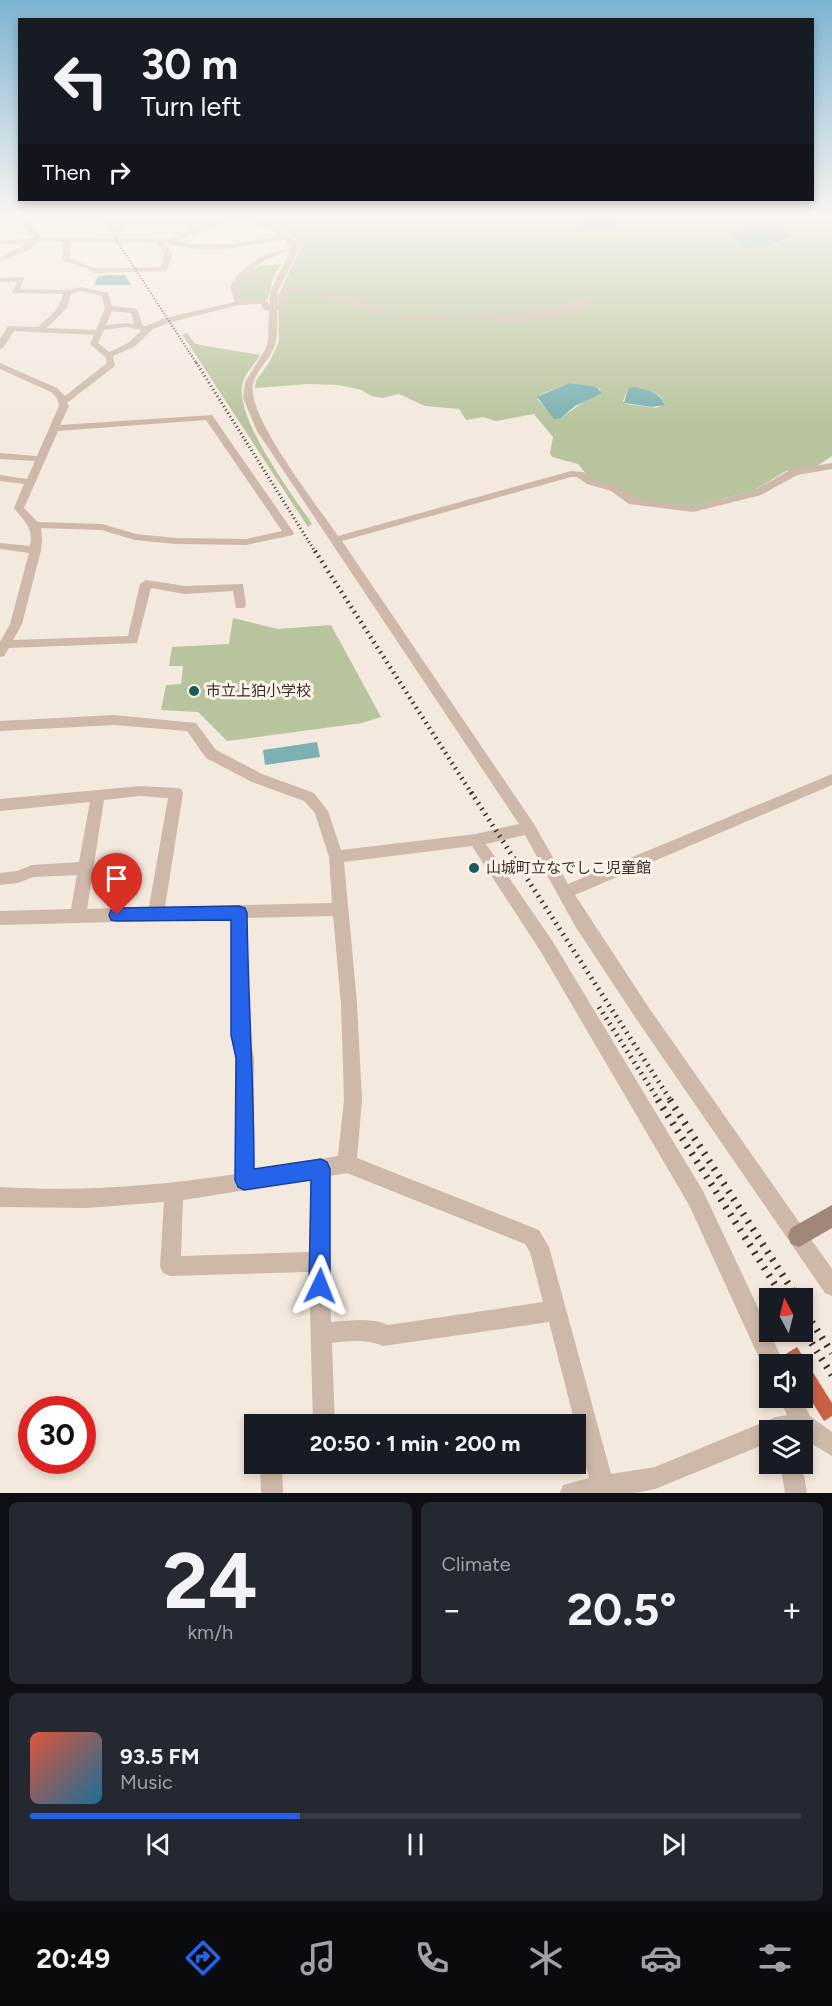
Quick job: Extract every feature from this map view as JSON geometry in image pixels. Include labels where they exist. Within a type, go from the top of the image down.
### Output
[{"type":"street","points":[[19,285],[15,291],[68,292],[81,289],[105,295],[109,308],[94,344],[112,359],[111,366],[64,401]]},
{"type":"street","points":[[81,289],[84,285]]},
{"type":"street","points":[[235,285],[238,303]]},
{"type":"street","points":[[277,285],[273,310],[273,341],[249,382],[248,398],[262,431],[280,462],[530,828],[581,921],[832,1286]]},
{"type":"street","points":[[0,346],[11,328],[41,328],[78,333],[101,331],[119,325],[143,328],[178,316],[262,300],[267,308],[273,310],[281,308],[285,292],[293,289],[328,295],[412,319],[464,315],[505,320],[529,318],[588,300]]},
{"type":"street","points":[[41,328],[64,306],[68,292]]},
{"type":"street","points":[[109,308],[134,312],[143,328]]},
{"type":"street","points":[[108,355],[131,345],[143,328]]},
{"type":"street","points":[[0,366],[45,385],[64,401],[64,411],[57,428],[19,508],[35,525],[35,550],[20,610],[3,648],[133,640],[146,584],[185,590],[239,587],[240,605]]},
{"type":"street","points":[[35,525],[102,527],[135,537],[176,541],[246,542],[289,533],[209,417],[57,428]]},
{"type":"street","points":[[0,456],[41,459]]},
{"type":"street","points":[[335,540],[571,474],[579,474],[591,482],[615,489],[633,502],[693,509],[757,493],[794,472],[832,466]]},
{"type":"street","points":[[0,478],[30,482]]},
{"type":"street","points":[[0,546],[35,550]]},
{"type":"street","points":[[0,726],[114,720],[190,726],[211,754],[257,778],[313,801],[321,811],[336,857],[342,909],[353,1100],[349,1122],[347,1164]]},
{"type":"street","points":[[566,892],[832,779]]},
{"type":"street","points":[[0,806],[98,794],[140,791],[176,793],[156,914]]},
{"type":"street","points":[[78,916],[85,882],[84,868],[98,794]]},
{"type":"street","points":[[336,857],[476,840],[530,828]]},
{"type":"street","points":[[476,840],[547,947],[696,1198],[769,1354]]},
{"type":"street","points":[[0,879],[18,877],[32,871],[84,868]]},
{"type":"street","points":[[0,918],[342,909]]},
{"type":"street","points":[[239,913],[240,1035],[245,1058],[244,1180]]},
{"type":"street","points":[[0,1197],[46,1201],[174,1191],[347,1164],[532,1237],[539,1247],[555,1311],[618,1488]]},
{"type":"street","points":[[321,1169],[319,1262],[324,1414]]},
{"type":"street","points":[[174,1191],[170,1266],[319,1262]]},
{"type":"street","points":[[799,1236],[832,1216]]},
{"type":"street","points":[[321,1334],[360,1330],[380,1332],[383,1336],[555,1311]]},
{"type":"street","points":[[571,1493],[618,1488],[655,1478],[759,1435]]},
{"type":"street","points":[[813,1437],[832,1445]]},
{"type":"street","points":[[271,1474],[272,1493]]},
{"type":"street","points":[[793,1474],[796,1493]]},
{"type":"green space","points":[[237,285],[271,285],[268,299],[241,301]]},
{"type":"green space","points":[[284,285],[832,285],[832,456],[817,466],[786,471],[753,491],[690,507],[635,500],[590,479],[578,464],[552,457],[550,453],[553,437],[534,414],[496,421],[483,417],[466,420],[459,409],[425,406],[399,394],[383,398],[339,385],[308,384],[255,388],[256,381],[270,361],[279,341],[278,297]],"holes":[[[569,383],[601,389],[561,418],[548,411],[537,399],[540,395]],[[628,389],[654,393],[665,404],[656,408],[626,404],[623,401]]]},
{"type":"green space","points":[[187,333],[194,343],[200,345],[260,355],[243,382],[242,396],[246,414],[266,455],[312,524],[308,527],[182,334]]},
{"type":"green space","points":[[233,618],[278,629],[331,625],[381,717],[362,723],[227,741],[198,712],[161,710],[166,685],[181,684],[183,666],[169,666],[172,647],[229,644]]},
{"type":"water","points":[[569,383],[596,387],[602,393],[575,406],[561,418],[554,419],[537,397]]},
{"type":"water","points":[[634,387],[656,394],[665,405],[652,407],[624,403],[628,389]]},
{"type":"water","points":[[317,742],[320,757],[265,765],[263,750]]},
{"type":"building","points":[[797,1347],[801,1354],[786,1354]]},
{"type":"building","points":[[813,1373],[832,1403],[832,1416],[824,1421],[813,1404]]},
{"type":"railway","points":[[145,285],[197,364]]},
{"type":"railway","points":[[196,362],[316,553]]},
{"type":"railway","points":[[315,551],[472,794]]},
{"type":"railway","points":[[471,792],[671,1101]]},
{"type":"railway","points":[[599,1007],[659,1101]]},
{"type":"railway","points":[[658,1100],[777,1288]]},
{"type":"railway","points":[[670,1100],[791,1288]]},
{"type":"railway","points":[[813,1324],[832,1353]]},
{"type":"railway","points":[[811,1342],[832,1375]]},
{"type":"place","name":"市立上狛小学校","points":[[194,691]]},
{"type":"place","name":"山城町立なでしこ児童館","points":[[474,868]]},
{"type":"route","points":[[117,915],[239,913],[240,1035],[245,1058],[244,1180],[321,1169],[320,1286]]}]
